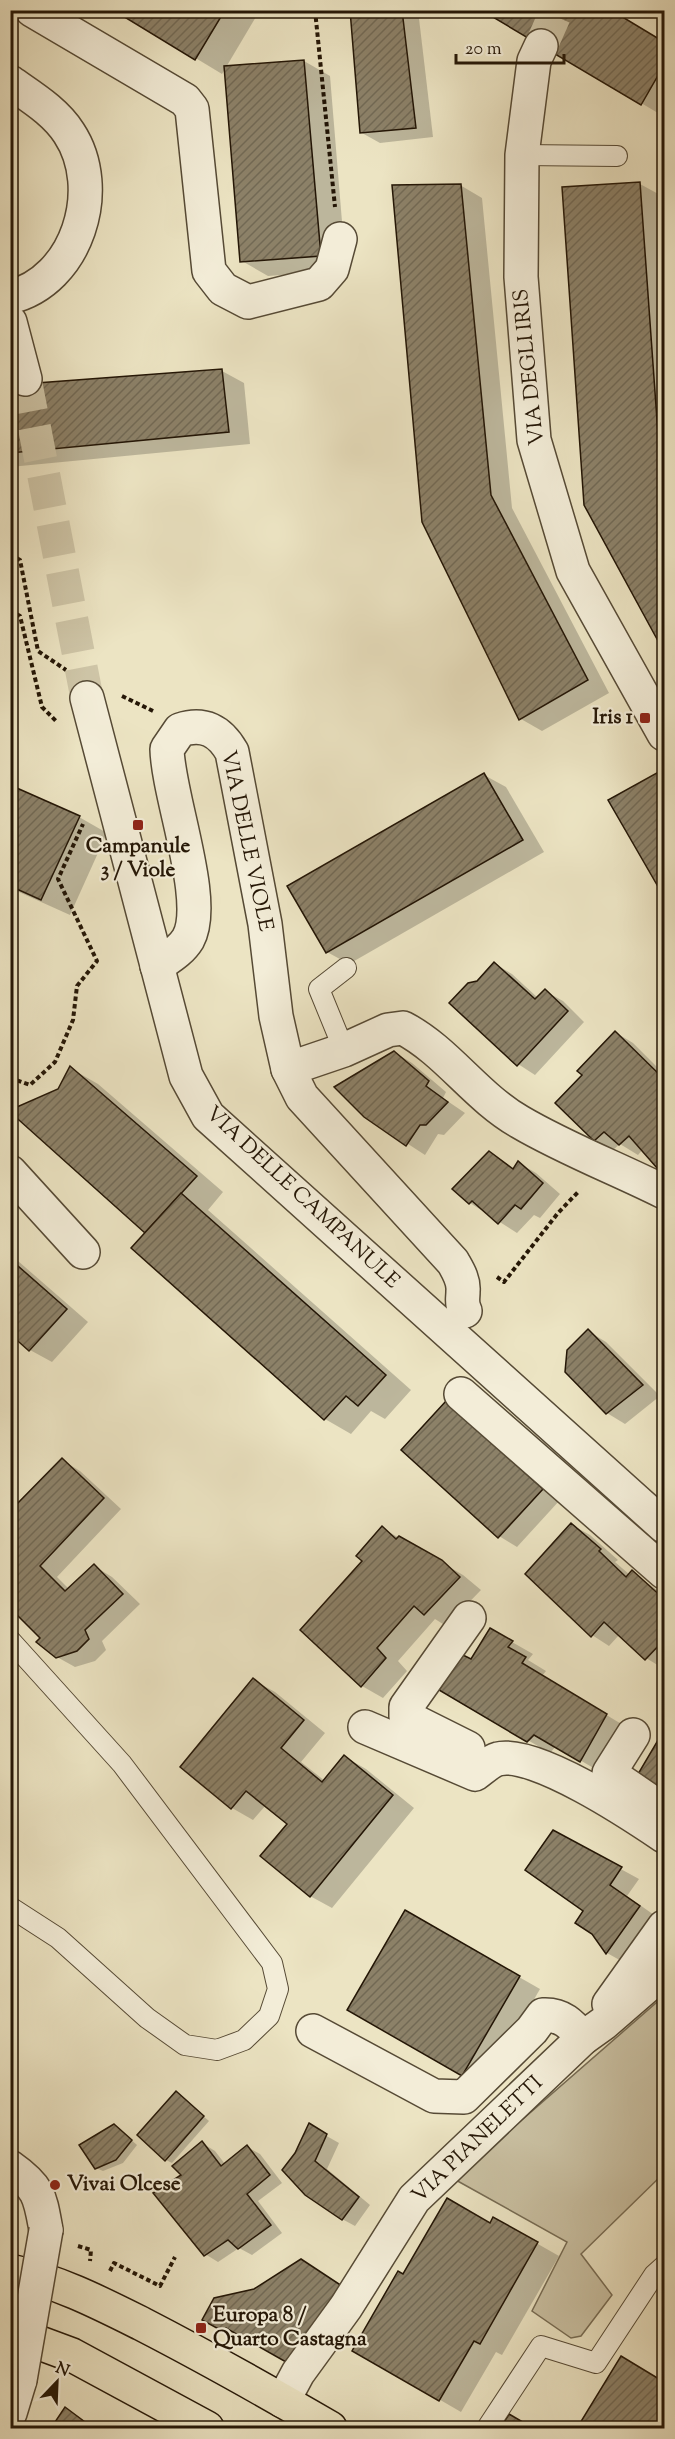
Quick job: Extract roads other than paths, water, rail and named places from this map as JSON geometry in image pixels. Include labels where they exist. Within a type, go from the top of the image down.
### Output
[{"type":"main road","points":[[10,2271],[68,2289],[94,2300],[330,2428]]},
{"type":"main road","points":[[10,2332],[72,2355],[207,2428]]},
{"type":"street","points":[[32,10],[185,100],[192,109],[209,271],[223,289],[248,302],[319,284],[332,269],[337,226]]},
{"type":"street","name":"VIA DEGLI IRIS","points":[[541,46],[534,61],[522,155],[521,277],[534,440],[573,571],[664,734]]},
{"type":"street","points":[[10,82],[53,114],[69,133],[80,156],[85,202],[80,226],[59,268],[40,285],[10,297]]},
{"type":"street","points":[[10,322],[25,379]]},
{"type":"street","name":"VIA DELLE CAMPANULE","points":[[102,696],[157,966],[186,1076],[208,1116],[664,1526]]},
{"type":"street","name":"VIA DELLE VIOLE","points":[[157,966],[179,951],[189,938],[195,900],[167,762],[167,749],[180,730],[200,726],[219,735],[232,752],[265,924],[276,1016],[288,1069],[302,1097],[453,1262],[461,1277],[463,1290],[461,1303],[465,1311]]},
{"type":"street","points":[[288,1069],[345,1050],[388,1030],[403,1028],[419,1037],[480,1093],[520,1122],[664,1192]]},
{"type":"street","points":[[10,1172],[83,1252]]},
{"type":"street","points":[[461,1394],[664,1572]]},
{"type":"street","points":[[469,1618],[406,1707],[406,1717],[465,1747],[498,1759],[521,1759],[544,1767],[633,1815],[664,1836]]},
{"type":"street","points":[[365,1727],[475,1774],[498,1759]]},
{"type":"street","points":[[633,1735],[609,1773],[664,1811]]},
{"type":"street","name":"VIA PIANELETTI","points":[[594,2030],[608,2005],[664,1927]]},
{"type":"street","name":"VIA PIANELETTI","points":[[283,2401],[298,2373],[346,2307],[414,2199],[594,2030],[664,1971]]},
{"type":"street","name":"VIA PIANELETTI","points":[[313,2031],[434,2096],[464,2097],[532,2030],[543,2015],[555,2014],[569,2022],[594,2030]]},
{"type":"street","points":[[10,2167],[24,2176],[42,2202],[46,2230],[20,2380],[10,2413]]},
{"type":"lane","points":[[522,155],[617,156]]},
{"type":"lane","points":[[345,1050],[319,989],[346,968]]},
{"type":"lane","points":[[10,1640],[122,1764],[272,1964],[278,1989],[269,2016],[244,2040],[217,2050],[185,2045],[147,2018],[58,1938],[10,1907]]},
{"type":"lane","points":[[487,2428],[541,2346],[596,2363],[654,2276],[664,2266]]},
{"type":"tunnel","points":[[541,46],[557,10]]},
{"type":"tunnel","points":[[25,379],[87,698]]},
{"type":"place","name":"Iris 1","points":[[645,718]]},
{"type":"place","name":"Campanule 3 / Viole","points":[[138,825]]},
{"type":"place","name":"Vivai Olcese","points":[[55,2185]]},
{"type":"place","name":"Europa 8 / Quarto Castagna","points":[[201,2328]]}]
